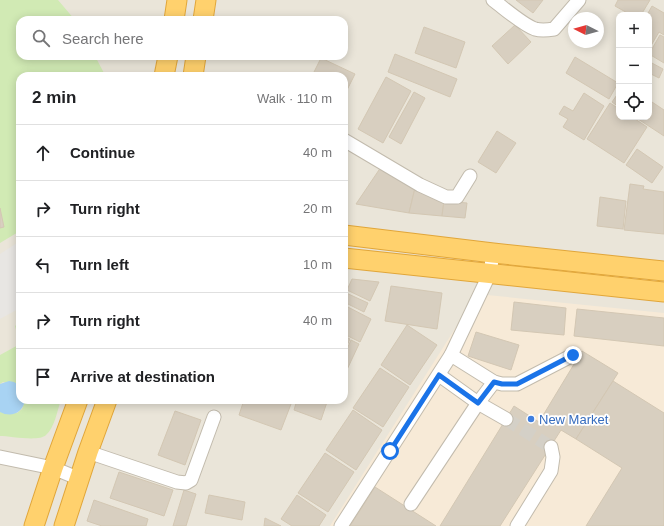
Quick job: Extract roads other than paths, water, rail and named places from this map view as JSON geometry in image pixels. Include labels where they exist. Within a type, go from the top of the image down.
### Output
[{"type":"highway","points":[[175,16],[177,0]]},
{"type":"highway","points":[[204,16],[206,0]]},
{"type":"highway","points":[[165,72],[167,60]]},
{"type":"highway","points":[[194,72],[196,60]]},
{"type":"highway","points":[[348,235],[493,253],[664,271]]},
{"type":"highway","points":[[348,258],[664,292]]},
{"type":"highway","points":[[34,526],[77,404]]},
{"type":"highway","points":[[64,526],[88,452],[106,404]]},
{"type":"street","points":[[493,0],[526,24],[534,28],[544,30],[554,29],[579,0]]},
{"type":"street","points":[[348,142],[420,186],[446,197],[457,197],[470,176]]},
{"type":"street","points":[[341,526],[451,355],[490,273],[493,253]]},
{"type":"street","points":[[451,355],[494,382],[502,384],[517,384],[573,355]]},
{"type":"street","points":[[439,375],[478,403],[506,419]]},
{"type":"street","points":[[411,504],[478,403],[494,382]]},
{"type":"street","points":[[88,452],[177,482],[186,483],[191,480],[214,417]]},
{"type":"street","points":[[517,526],[551,471],[553,456],[551,447]]},
{"type":"street","points":[[0,457],[53,468],[80,479]]},
{"type":"water","points":[[9,381],[16,383],[16,404],[24,404],[16,413],[4,414],[0,412],[0,384]]},
{"type":"tunnel","points":[[506,419],[551,447]]},
{"type":"place","name":"New Market","points":[[531,419]]}]
